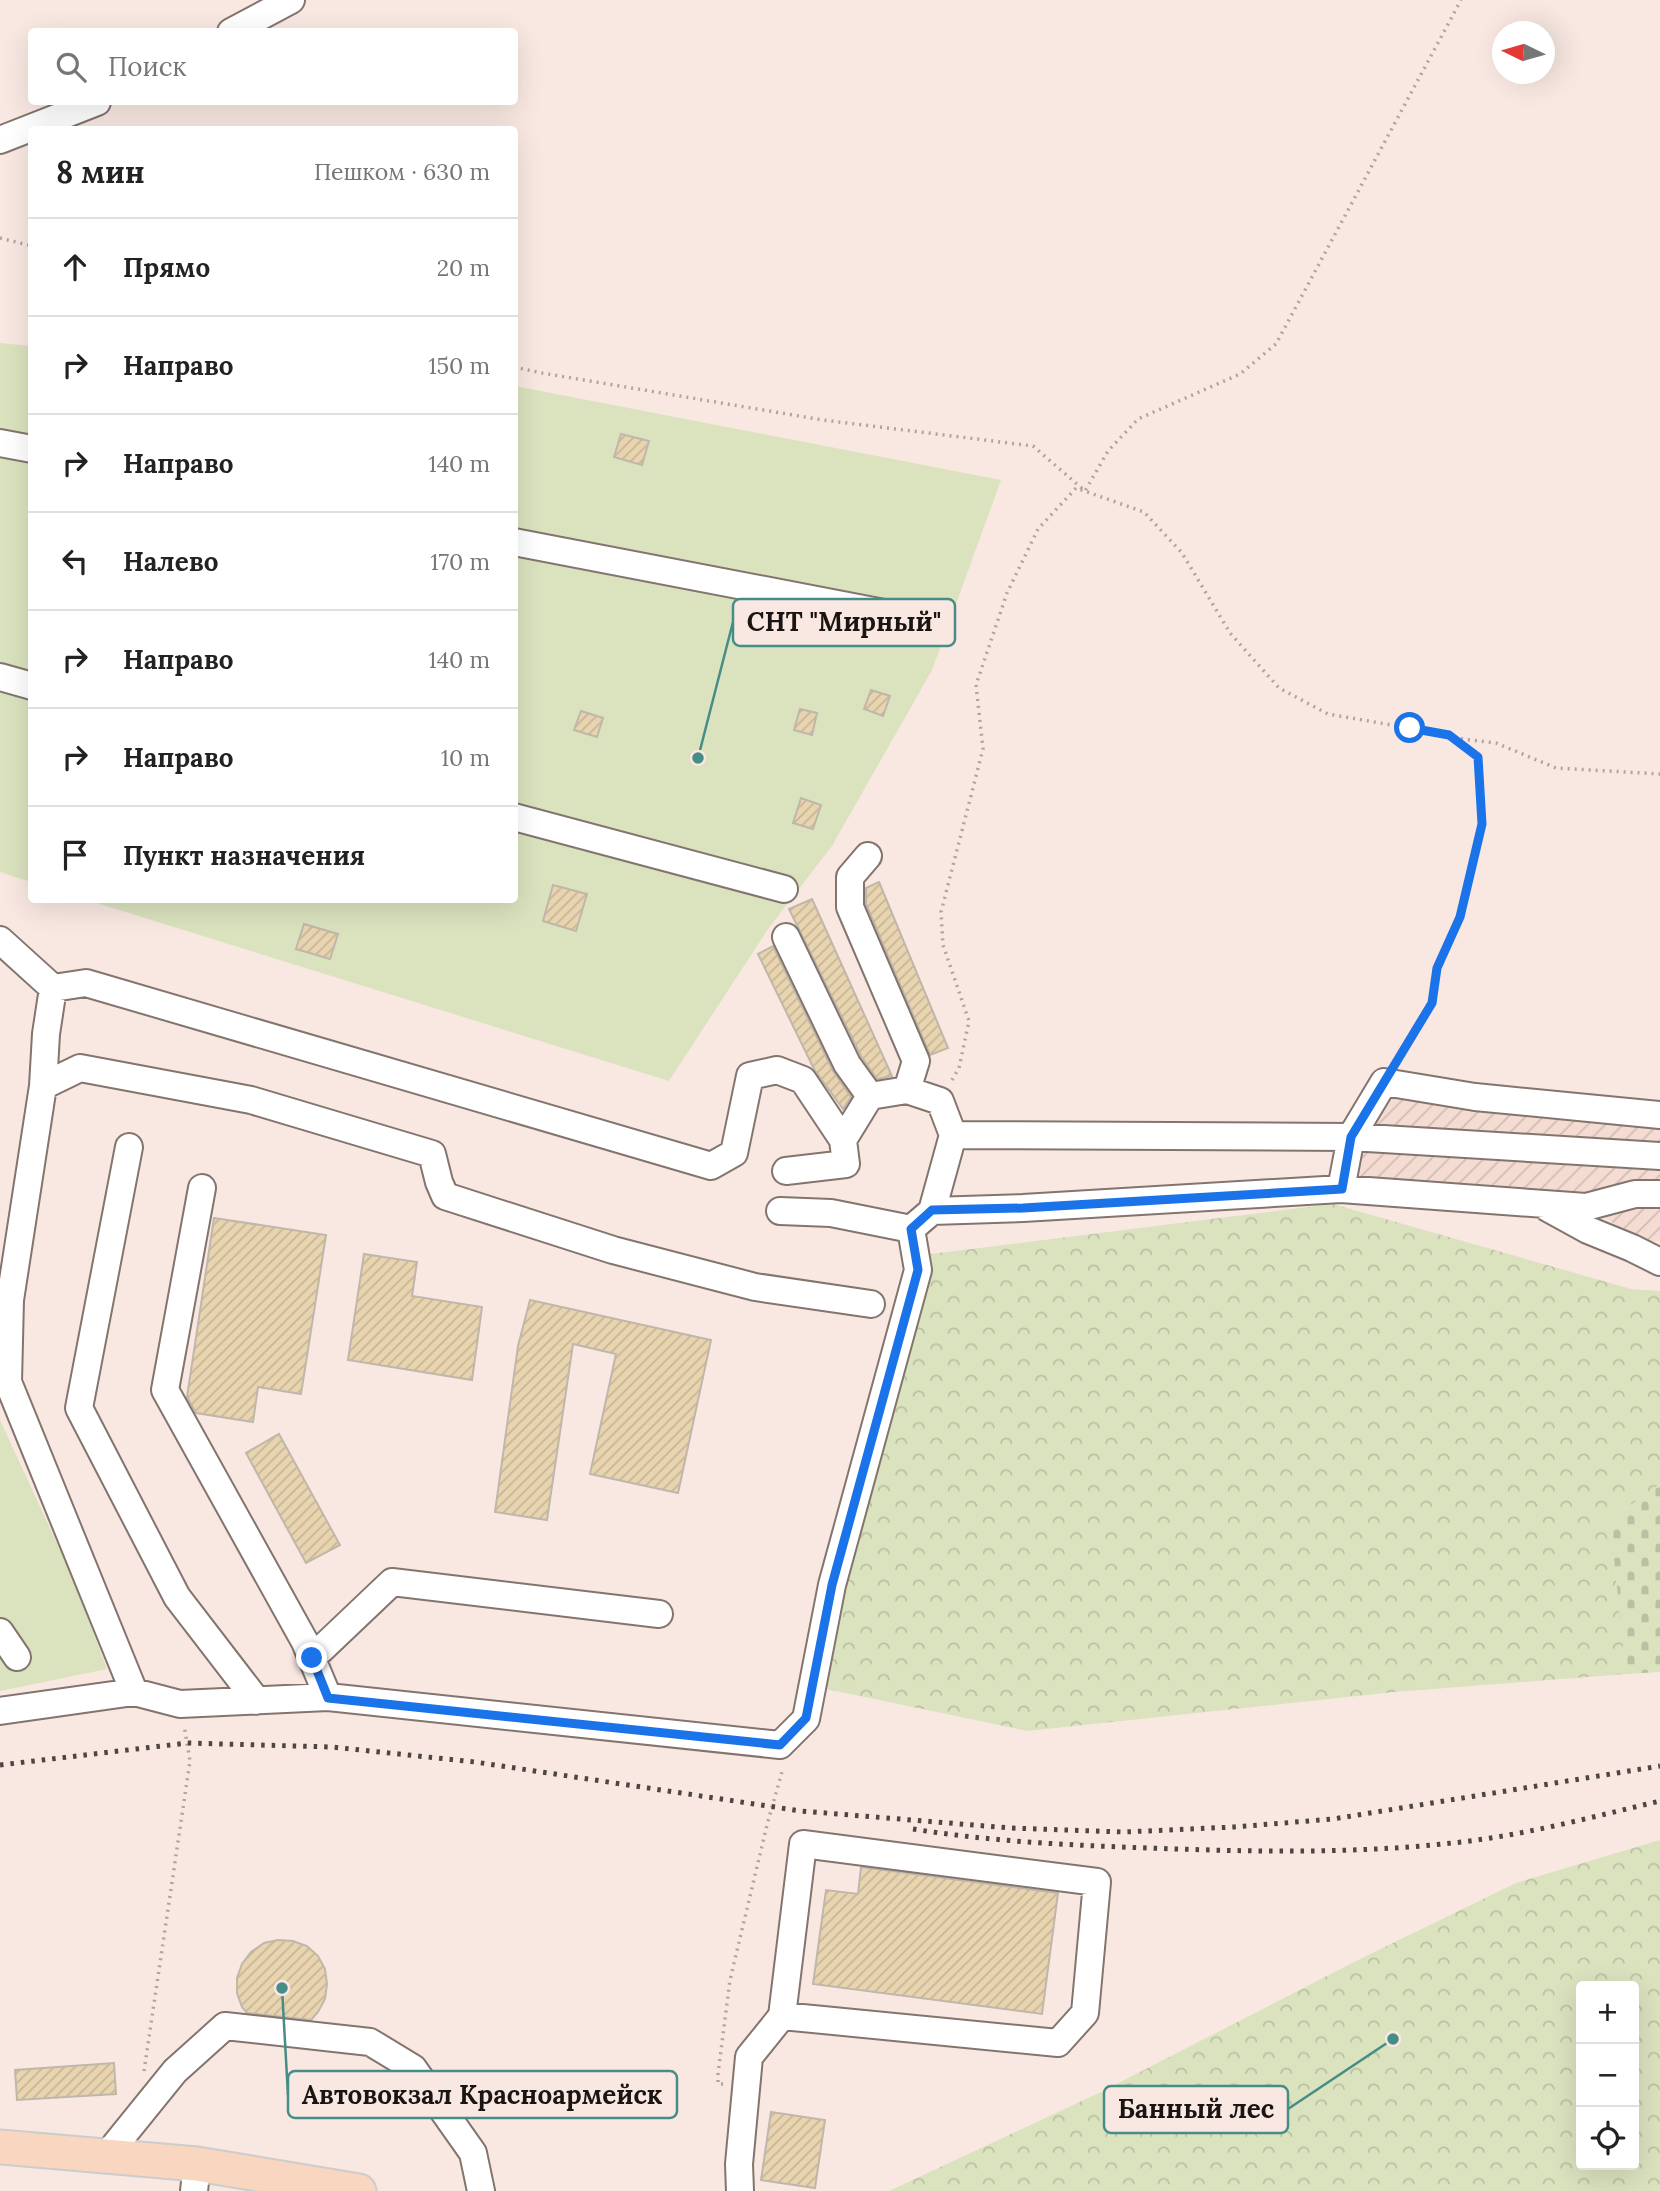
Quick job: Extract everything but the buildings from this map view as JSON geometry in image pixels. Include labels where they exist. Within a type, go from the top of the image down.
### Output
[{"type":"main road","points":[[0,2147],[107,2155],[196,2178],[359,2191]]},
{"type":"street","points":[[238,28],[291,0]]},
{"type":"street","points":[[36,126],[89,105]]},
{"type":"street","points":[[0,140],[28,129]]},
{"type":"street","points":[[0,443],[28,448]]},
{"type":"street","points":[[518,543],[936,623]]},
{"type":"street","points":[[0,677],[28,685]]},
{"type":"street","points":[[518,818],[784,889]]},
{"type":"street","points":[[868,856],[850,877],[850,907],[916,1061],[940,1101],[953,1135],[932,1210],[911,1229]]},
{"type":"street","points":[[786,937],[847,1064],[870,1096]]},
{"type":"street","points":[[0,940],[53,988]]},
{"type":"street","points":[[53,988],[86,983],[711,1166],[734,1153],[750,1076],[777,1070],[803,1080],[843,1140],[846,1164],[786,1171]]},
{"type":"street","points":[[53,988],[46,1034],[43,1086],[10,1300],[8,1382],[134,1692]]},
{"type":"street","points":[[907,1090],[916,1061]]},
{"type":"street","points":[[43,1086],[80,1068],[251,1100],[432,1154],[445,1196],[613,1250],[755,1287],[872,1304]]},
{"type":"street","points":[[1342,1189],[1351,1137],[1384,1082],[1475,1097],[1660,1115]]},
{"type":"street","points":[[843,1140],[870,1096],[907,1090],[940,1101]]},
{"type":"street","points":[[953,1135],[1351,1137],[1660,1156]]},
{"type":"street","points":[[129,1147],[79,1408],[177,1597],[257,1701]]},
{"type":"street","points":[[202,1188],[166,1390],[305,1642],[328,1698]]},
{"type":"street","points":[[932,1210],[1023,1208],[1342,1189],[1586,1207],[1635,1194],[1660,1194]]},
{"type":"street","points":[[1540,1204],[1588,1230],[1660,1262]]},
{"type":"street","points":[[780,1211],[831,1213],[911,1229]]},
{"type":"street","points":[[0,1711],[134,1692],[180,1704],[328,1698],[780,1745],[806,1718],[832,1585],[918,1270],[911,1229]]},
{"type":"street","points":[[312,1658],[392,1583],[659,1614]]},
{"type":"street","points":[[0,1632],[18,1657]]},
{"type":"street","points":[[740,2191],[738,2164],[749,2057],[782,2015],[803,1844],[1097,1882],[1085,2013],[1058,2043],[782,2015]]},
{"type":"street","points":[[107,2155],[175,2071],[225,2026],[370,2042],[413,2068],[473,2152],[481,2191]]},
{"type":"path","points":[[1085,491],[1108,451],[1138,419],[1240,374],[1276,344],[1461,0]]},
{"type":"path","points":[[0,238],[28,245]]},
{"type":"path","points":[[518,368],[823,420],[1033,446],[1085,491]]},
{"type":"path","points":[[940,1101],[959,1068],[969,1021],[943,945],[941,912],[983,749],[976,685],[1007,593],[1038,529],[1076,488],[1144,512],[1182,553],[1230,633],[1279,688],[1328,714],[1449,735],[1478,757],[1482,824],[1460,917],[1437,968],[1432,1003],[1384,1082]]},
{"type":"path","points":[[1452,738],[1496,743],[1556,768],[1660,774]]},
{"type":"path","points":[[143,2077],[190,1761],[180,1704]]},
{"type":"path","points":[[746,2086],[718,2084],[723,2033],[730,1980],[790,1735]]},
{"type":"shaded area","points":[[1390,1097],[1660,1123],[1660,1241],[1640,1241],[1595,1211],[1356,1180],[1356,1145]]},
{"type":"green space","points":[[0,343],[28,346],[28,881],[0,872]]},
{"type":"green space","points":[[518,387],[1001,480],[932,670],[832,846],[768,929],[669,1081],[97,903],[518,903]]},
{"type":"green space","points":[[1333,1204],[1631,1289],[1660,1291],[1660,1484],[1610,1520],[1626,1674],[1395,1692],[1027,1731],[817,1687],[931,1254]]},
{"type":"green space","points":[[0,1420],[72,1576],[107,1669],[0,1691]]},
{"type":"green space","points":[[1660,1484],[1660,1672],[1626,1674],[1610,1520]]},
{"type":"green space","points":[[1660,1840],[1660,2191],[889,2191],[1101,2092],[1356,1961],[1516,1883]]},
{"type":"railway","points":[[0,1765],[187,1743],[332,1747],[475,1762],[801,1811],[1010,1828],[1124,1832],[1333,1819],[1660,1766]]},
{"type":"railway","points":[[913,1829],[979,1838],[1078,1845],[1246,1851],[1349,1850],[1418,1846],[1504,1836],[1660,1801]]},
{"type":"place","name":"СНТ \"Мирный\"","points":[[698,758]]},
{"type":"place","name":"Автовокзал Красноармейск","points":[[282,1988]]},
{"type":"place","name":"Банный лес","points":[[1393,2039]]},
{"type":"route","points":[[312,1658],[328,1698],[780,1745],[806,1718],[832,1585],[918,1270],[911,1229],[932,1210],[1023,1208],[1342,1189],[1351,1137],[1432,1003],[1437,968],[1460,917],[1482,824],[1478,757],[1449,735],[1410,728]]}]
